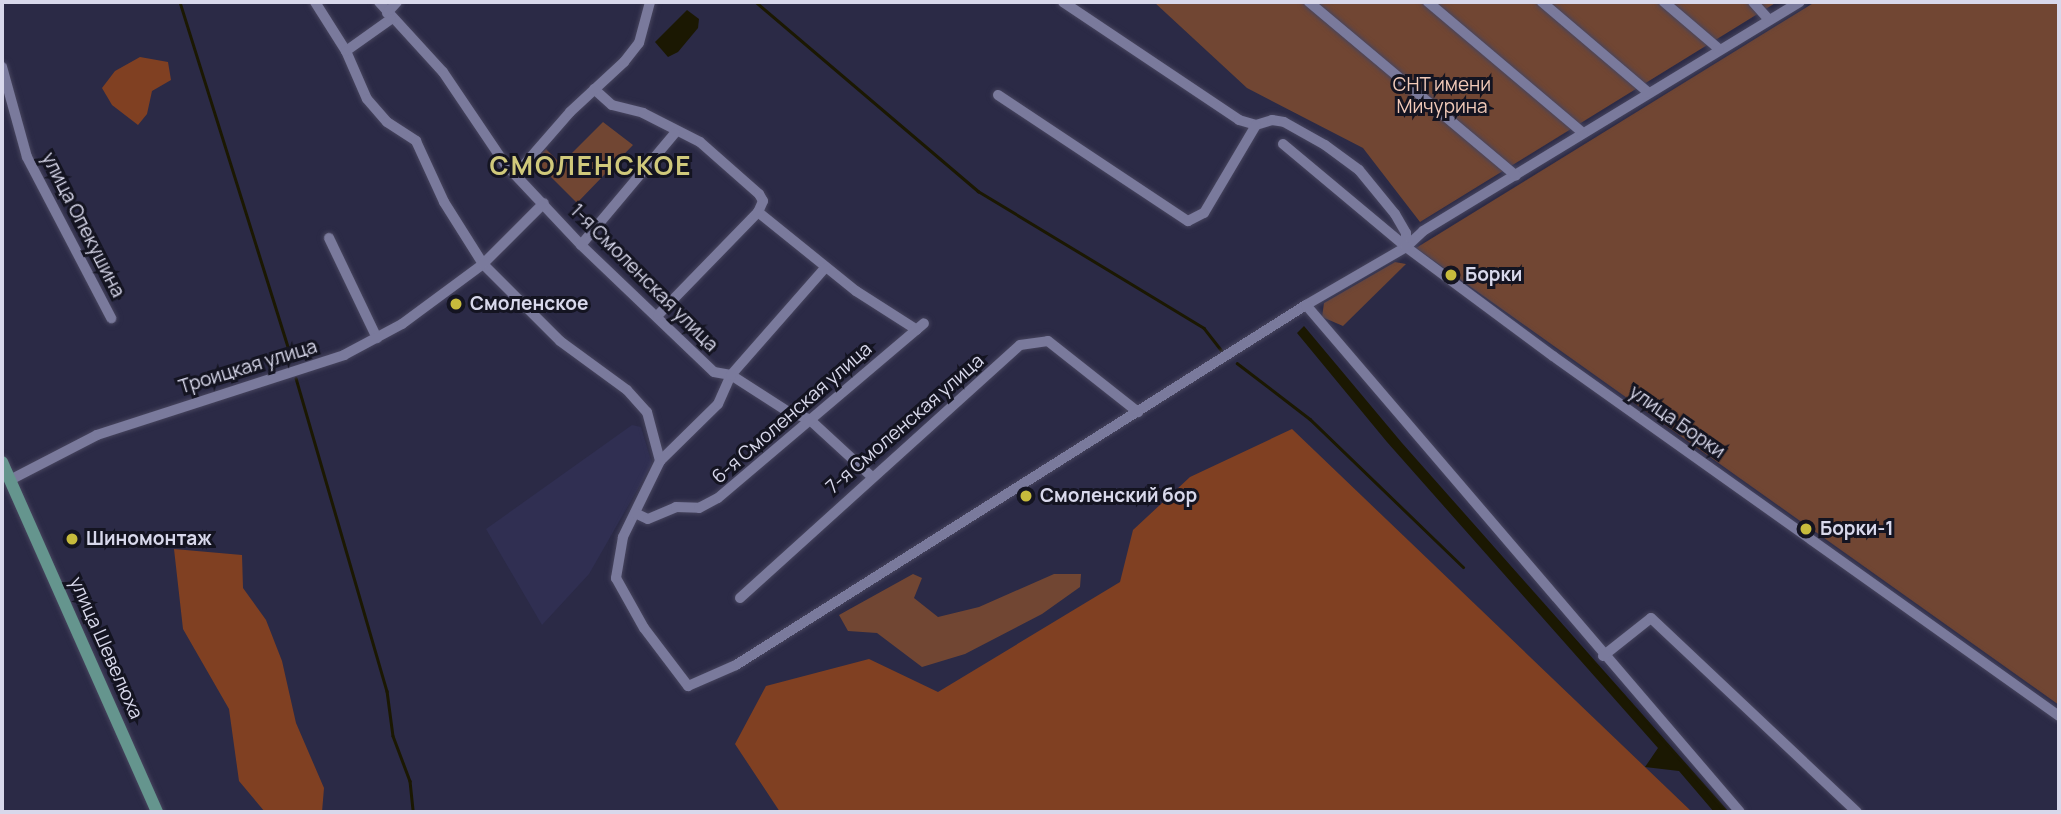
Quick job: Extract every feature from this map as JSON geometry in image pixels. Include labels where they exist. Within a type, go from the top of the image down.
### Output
[{"type":"main road","name":"улица Шевелюха","points":[[2,462],[157,812]]},
{"type":"street","points":[[314,2],[346,51],[367,99],[387,122],[416,141],[443,202],[483,264],[560,341],[640,405],[654,426],[660,461]]},
{"type":"street","name":"1-я Смоленская улица","points":[[379,2],[443,72],[465,111],[516,174],[581,245],[658,315],[714,372],[731,375],[788,411],[809,419],[871,475]]},
{"type":"street","points":[[346,51],[389,16],[397,2]]},
{"type":"street","points":[[516,174],[639,43],[650,2]]},
{"type":"street","points":[[1063,2],[1238,120],[1256,125],[1272,120],[1284,122],[1359,170],[1395,214],[1406,233],[1406,247]]},
{"type":"street","points":[[1309,2],[1516,176]]},
{"type":"street","points":[[1428,2],[1583,134]]},
{"type":"street","points":[[1542,2],[1649,93]]},
{"type":"street","points":[[1664,2],[1720,50]]},
{"type":"street","points":[[1753,2],[1769,20]]},
{"type":"street","points":[[758,212],[825,268],[731,375],[718,404],[660,461],[616,558],[616,578],[688,686],[698,685],[1306,305],[1406,247],[1423,231],[1800,2]]},
{"type":"street","name":"улица Опекушина","points":[[2,67],[27,157],[111,318]]},
{"type":"street","points":[[594,89],[612,105],[643,113],[675,134],[700,142],[759,194],[763,201],[758,212],[658,315]]},
{"type":"street","points":[[998,95],[1188,221],[1204,213],[1256,125]]},
{"type":"street","points":[[581,245],[675,134]]},
{"type":"street","name":"улица Борки","points":[[1283,144],[1406,247],[2059,716]]},
{"type":"street","name":"Троицкая улица","points":[[10,480],[97,435],[344,355],[377,338],[483,264],[544,203]]},
{"type":"street","points":[[329,238],[377,338]]},
{"type":"street","name":"6-я Смоленская улица","points":[[635,513],[648,519],[676,507],[699,508],[718,498],[920,327],[825,268]]},
{"type":"street","points":[[1306,305],[1603,656],[1740,812]]},
{"type":"street","name":"7-я Смоленская улица","points":[[740,598],[871,475],[947,416],[1014,349],[1036,342],[1057,348],[1138,412]]},
{"type":"street","points":[[1603,656],[1651,618],[1857,812]]},
{"type":"shaded area","points":[[687,10],[699,19],[698,28],[678,52],[668,57],[655,42]]},
{"type":"shaded area","points":[[140,57],[168,62],[171,80],[152,91],[147,114],[138,125],[112,105],[102,88],[115,71]]},
{"type":"shaded area","points":[[1304,326],[1402,443],[1729,812],[1714,812],[1679,771],[1645,767],[1658,748],[1387,442],[1297,333]]},
{"type":"shaded area","points":[[632,425],[641,427],[652,464],[589,574],[542,625],[486,529]]},
{"type":"shaded area","points":[[1292,429],[1692,812],[780,812],[735,744],[766,686],[869,659],[938,692],[1120,582],[1133,530],[1190,477]]},
{"type":"shaded area","points":[[174,549],[242,555],[243,588],[266,620],[282,661],[296,723],[324,788],[322,812],[265,812],[239,781],[229,709],[183,629]]},
{"type":"green space","name":"СНТ имени Мичурина","points":[[1154,2],[1777,2],[1420,222],[1363,148],[1247,88]]},
{"type":"green space","points":[[1815,2],[2059,2],[2059,705],[1416,248]]},
{"type":"green space","points":[[603,122],[633,145],[577,203],[534,160],[546,149],[561,164]]},
{"type":"green space","points":[[1395,262],[1406,264],[1343,326],[1322,317],[1324,303]]},
{"type":"green space","points":[[913,574],[922,578],[914,598],[938,617],[979,607],[1054,574],[1081,574],[1080,587],[1042,614],[965,654],[922,667],[877,633],[848,631],[839,615]]},
{"type":"waterway","points":[[180,2],[292,359]]},
{"type":"waterway","points":[[756,2],[978,191],[1204,328],[1223,352]]},
{"type":"waterway","points":[[1237,363],[1310,419],[1463,567]]},
{"type":"waterway","points":[[296,378],[387,691],[393,736],[410,781],[413,812]]},
{"type":"place","name":"Борки","points":[[1451,275]]},
{"type":"place","name":"Смоленское","points":[[456,304]]},
{"type":"place","name":"Смоленский бор","points":[[1026,496]]},
{"type":"place","name":"Борки-1","points":[[1806,529]]},
{"type":"place","name":"Шиномонтаж","points":[[72,539]]},
{"type":"district","name":"СМОЛЕНСКОЕ","points":[[591,166]]}]
